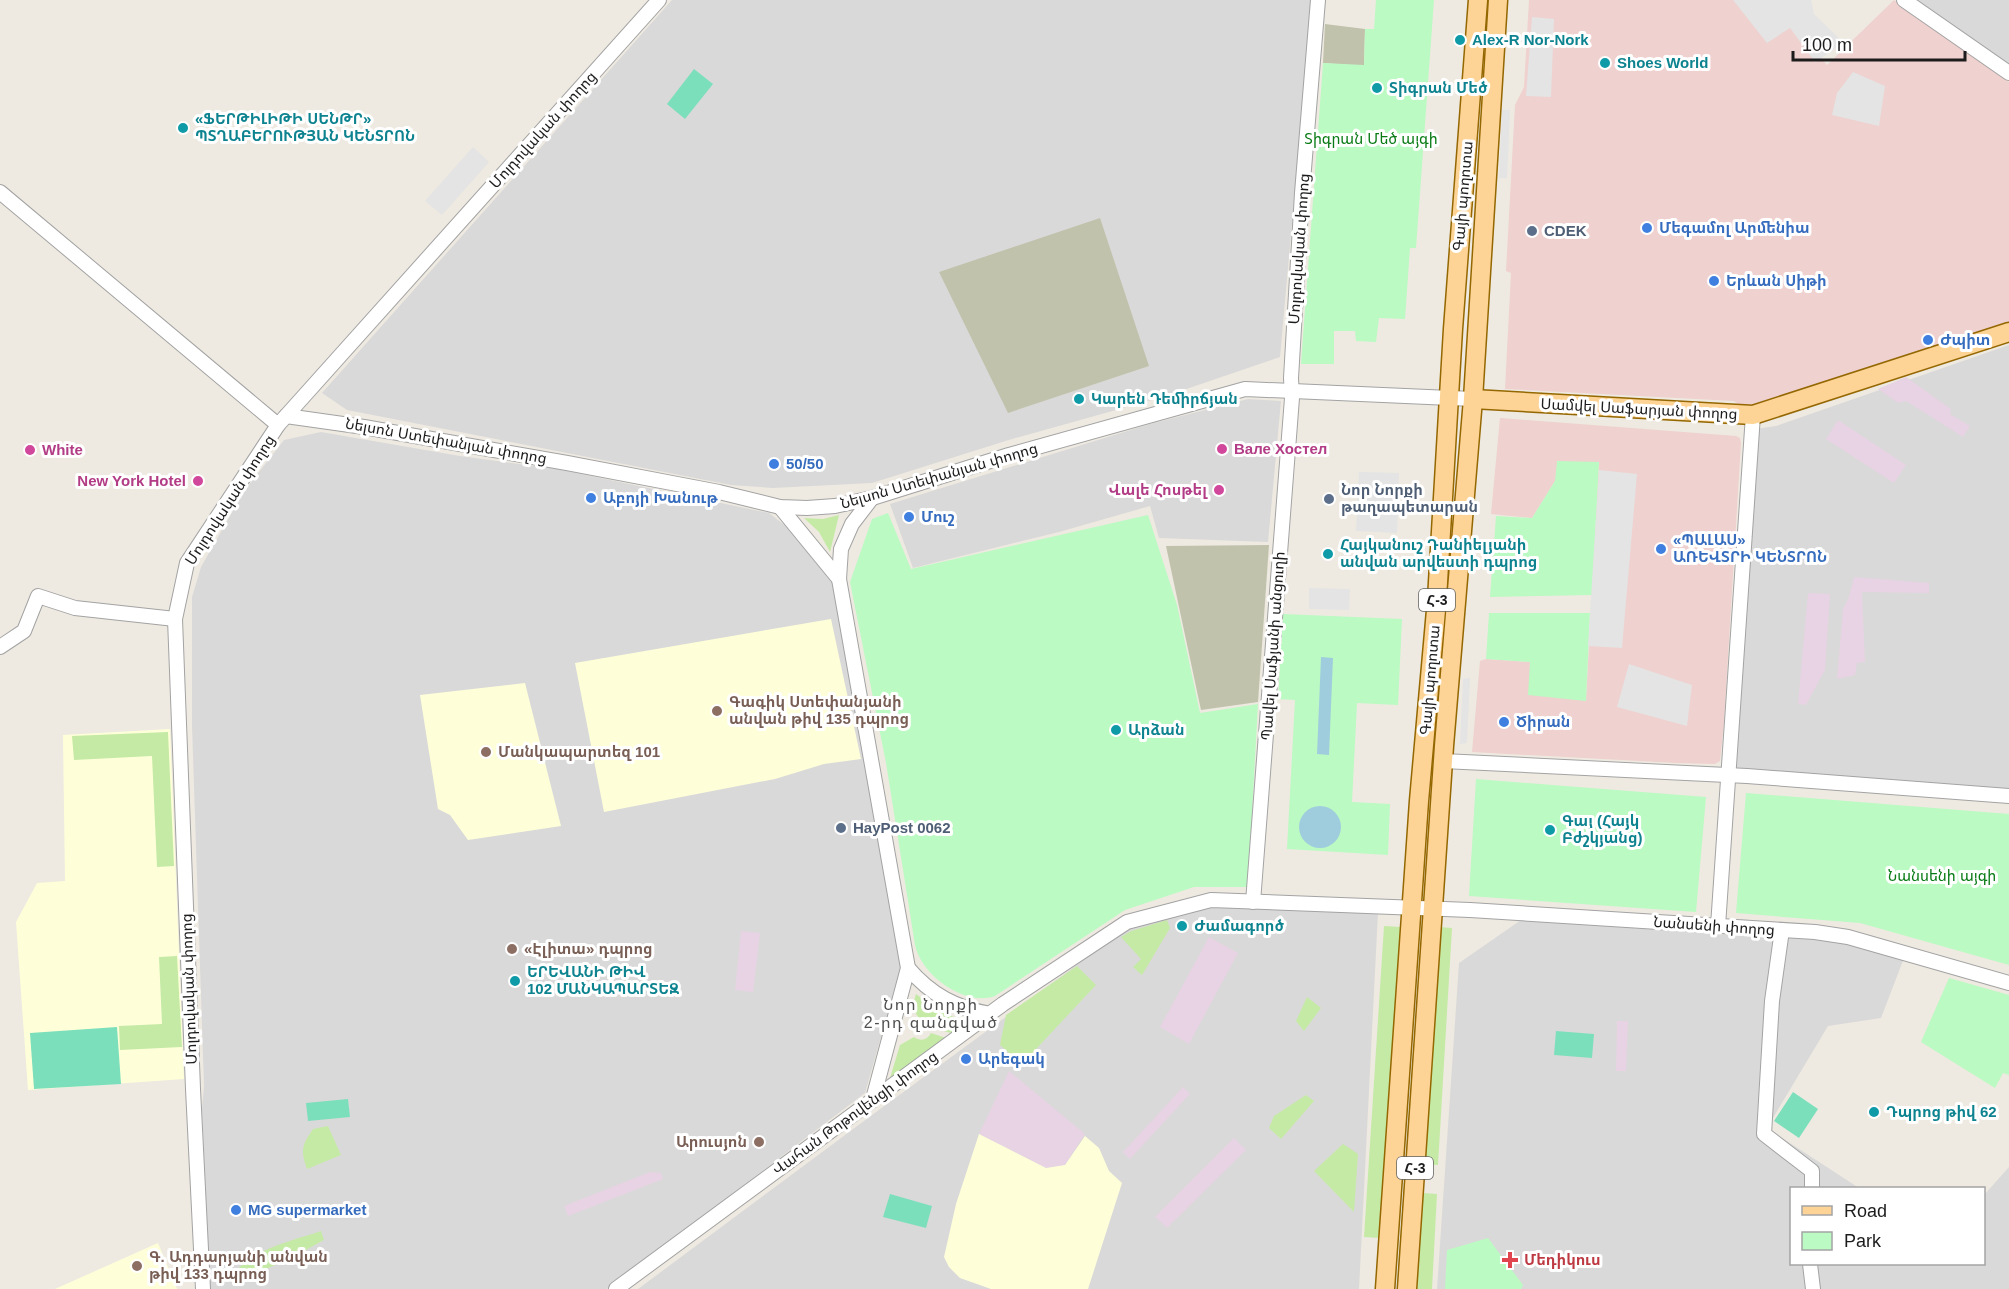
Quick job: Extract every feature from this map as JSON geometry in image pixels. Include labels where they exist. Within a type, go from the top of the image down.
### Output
[{"type":"main road","name":"Գայի պողոտա","points":[[1386,1289],[1419,801],[1437,599],[1478,0]]},
{"type":"main road","name":"Գայի պողոտա","points":[[1407,1289],[1443,761],[1473,399],[1498,0]]},
{"type":"main road","name":"Սամվել Սաֆարյան փողոց","points":[[1473,399],[1753,415],[2009,332]]},
{"type":"street","name":"Մոլդովական փողոց","points":[[203,1289],[175,619],[187,562],[282,420],[658,0]]},
{"type":"street","name":"Մոլդովական փողոց","points":[[1292,389],[1302,193],[1318,0]]},
{"type":"street","points":[[1904,0],[2009,73]]},
{"type":"street","points":[[0,192],[282,420]]},
{"type":"street","name":"Նելսոն Ստեփանյան փողոց","points":[[282,420],[364,427],[719,492],[780,507],[835,506],[872,498],[987,461],[1245,389],[1292,389],[1473,399]]},
{"type":"street","name":"Պավել Սաֆյանի անցուղի","points":[[1253,902],[1292,389]]},
{"type":"street","points":[[1718,926],[1753,415]]},
{"type":"street","points":[[872,498],[852,524],[841,549],[839,579],[908,968],[873,1099]]},
{"type":"street","points":[[780,507],[839,579]]},
{"type":"street","points":[[0,647],[24,631],[38,596],[75,608],[175,619]]},
{"type":"street","points":[[1443,761],[1729,776],[2009,796]]},
{"type":"street","name":"Վահան Թոթովենցի փողոց","points":[[616,1289],[990,1014],[1127,922],[1211,900],[1412,907]]},
{"type":"street","name":"Նանսենի փողոց","points":[[1412,907],[1782,930],[1848,938],[2009,983]]},
{"type":"street","points":[[1782,930],[1772,1001],[1764,1134],[1812,1171],[1812,1187]]},
{"type":"street","points":[[908,968],[933,993],[969,1010],[990,1014]]},
{"type":"street","points":[[1810,1265],[1813,1289]]},
{"type":"shaded area","points":[[672,0],[1312,0],[1280,357],[1166,396],[1012,439],[872,483],[773,488],[731,485],[347,410],[322,393]]},
{"type":"shaded area","points":[[1529,0],[1760,0],[1792,24],[1827,65],[1894,0],[2009,82],[2009,326],[1745,409],[1734,401],[1505,389],[1511,273],[1506,271],[1515,105],[1524,87]]},
{"type":"shaded area","points":[[1733,0],[1811,0],[1814,14],[1844,43],[1815,62],[1790,28],[1767,43]]},
{"type":"shaded area","points":[[1914,0],[2009,0],[2009,65],[2001,59]]},
{"type":"shaded area","points":[[1532,17],[1554,19],[1551,97],[1526,96]]},
{"type":"shaded area","points":[[1325,24],[1365,29],[1364,66],[1323,63]]},
{"type":"shaded area","points":[[1853,72],[1885,86],[1879,126],[1832,115],[1837,93]]},
{"type":"shaded area","points":[[1502,110],[1510,110],[1507,178],[1499,178]]},
{"type":"shaded area","points":[[473,147],[489,162],[442,215],[425,201]]},
{"type":"shaded area","points":[[1100,218],[1149,366],[1008,413],[939,272]]},
{"type":"shaded area","points":[[2009,345],[2009,790],[1734,771],[1755,429],[1776,426]]},
{"type":"shaded area","points":[[1906,377],[1951,409],[1950,414],[1970,426],[1963,437],[1906,401],[1898,403],[1878,389]]},
{"type":"shaded area","points":[[1248,399],[1281,401],[1268,542],[1159,538],[1150,506],[1059,532],[913,568],[890,504],[1150,424]]},
{"type":"shaded area","points":[[1500,418],[1740,438],[1720,761],[1715,764],[1676,763],[1472,752],[1480,661],[1486,659],[1531,662],[1586,700],[1599,463],[1555,481],[1532,518],[1491,514]]},
{"type":"shaded area","points":[[1838,420],[1906,465],[1894,483],[1826,439]]},
{"type":"shaded area","points":[[321,432],[460,456],[557,469],[769,513],[796,534],[834,583],[901,967],[865,1093],[607,1289],[210,1289],[202,1108],[204,1086],[192,726],[192,597],[201,567],[244,491],[284,440]]},
{"type":"shaded area","points":[[1599,470],[1637,474],[1622,648],[1588,646]]},
{"type":"shaded area","points":[[1359,472],[1399,473],[1397,533],[1356,531]]},
{"type":"shaded area","points":[[1269,545],[1258,702],[1201,710],[1166,546]]},
{"type":"shaded area","points":[[1854,577],[1929,583],[1929,593],[1862,592],[1865,662],[1857,663],[1855,675],[1837,679],[1843,609]]},
{"type":"shaded area","points":[[1309,588],[1350,589],[1349,610],[1309,609]]},
{"type":"shaded area","points":[[1808,593],[1830,594],[1825,670],[1806,705],[1798,704]]},
{"type":"shaded area","name":"Գագիկ Ստեփանյանի անվան թիվ 135 դպրոց","points":[[831,619],[861,759],[824,764],[775,779],[604,812],[575,663]]},
{"type":"shaded area","points":[[1629,664],[1692,685],[1687,726],[1617,707]]},
{"type":"shaded area","points":[[1470,678],[1467,743],[1460,744],[1463,679]]},
{"type":"shaded area","name":"Մանկապարտեզ 101","points":[[525,683],[561,826],[468,840],[450,815],[438,809],[420,695]]},
{"type":"shaded area","points":[[170,729],[184,1079],[28,1090],[16,922],[37,883],[65,881],[63,735]]},
{"type":"shaded area","points":[[1208,906],[1378,912],[1359,1289],[638,1289],[1130,926]]},
{"type":"shaded area","points":[[1521,920],[1830,940],[1904,958],[1881,1018],[1828,1026],[1767,1128],[1857,1187],[1790,1187],[1790,1265],[1985,1265],[1985,1194],[2009,1167],[2009,1289],[1437,1289],[1459,963]]},
{"type":"shaded area","points":[[741,931],[760,933],[753,992],[735,990]]},
{"type":"shaded area","points":[[1209,937],[1238,953],[1189,1044],[1160,1027]]},
{"type":"shaded area","points":[[1617,1021],[1628,1021],[1626,1071],[1616,1071]]},
{"type":"shaded area","points":[[1009,1071],[1085,1134],[1065,1165],[1046,1168],[979,1134]]},
{"type":"shaded area","points":[[1183,1087],[1190,1094],[1130,1159],[1123,1152]]},
{"type":"shaded area","points":[[979,1134],[1046,1168],[1065,1165],[1085,1136],[1099,1148],[1109,1171],[1122,1183],[1088,1289],[991,1289],[960,1278],[949,1267],[944,1257],[956,1204]]},
{"type":"shaded area","points":[[1234,1138],[1246,1150],[1167,1228],[1155,1217]]},
{"type":"shaded area","points":[[650,1172],[661,1173],[663,1179],[568,1216],[564,1206]]},
{"type":"shaded area","name":"Գ. Ադդարյանի անվան թիվ 133 դպրոց","points":[[158,1243],[177,1289],[55,1289]]},
{"type":"green space","name":"Տիգրան Մեծ այգի","points":[[1376,0],[1434,0],[1416,248],[1410,248],[1405,319],[1379,318],[1376,342],[1356,341],[1355,331],[1334,331],[1334,364],[1301,364],[1323,63],[1364,65],[1365,29],[1374,29]]},
{"type":"green space","points":[[694,69],[713,84],[685,119],[667,104]]},
{"type":"green space","points":[[1557,461],[1599,462],[1592,595],[1490,597],[1496,516],[1532,518],[1555,481]]},
{"type":"green space","points":[[888,513],[911,569],[1148,515],[1177,605],[1200,713],[1258,704],[1248,887],[1194,887],[1125,910],[995,996],[983,998],[958,993],[935,977],[919,956],[915,945],[886,763],[850,582],[872,519]]},
{"type":"green space","points":[[839,515],[830,552],[819,532],[804,518],[823,519]]},
{"type":"green space","points":[[1489,613],[1590,613],[1586,701],[1528,695],[1530,662],[1486,659]]},
{"type":"green space","points":[[1283,614],[1402,619],[1398,705],[1357,703],[1352,802],[1390,804],[1388,855],[1287,849],[1295,700],[1278,699]]},
{"type":"green space","points":[[168,732],[174,866],[157,867],[152,756],[74,760],[72,736]]},
{"type":"green space","points":[[1476,779],[1706,797],[1696,912],[1469,896]]},
{"type":"green space","name":"Նանսենի այգի","points":[[1746,793],[2009,814],[2009,965],[1860,923],[1736,913]]},
{"type":"green space","points":[[1167,920],[1170,928],[1142,975],[1133,967],[1141,959],[1121,937],[1131,931]]},
{"type":"green space","points":[[1384,926],[1401,927],[1380,1238],[1364,1237]]},
{"type":"green space","points":[[1439,927],[1452,928],[1438,1165],[1425,1164]]},
{"type":"green space","points":[[177,956],[182,1047],[120,1050],[119,1026],[162,1024],[159,957]]},
{"type":"green space","points":[[1077,966],[1096,985],[1022,1064],[1000,1045],[1006,1015]]},
{"type":"green space","points":[[1949,978],[2009,995],[2009,1075],[2003,1073],[1995,1088],[1921,1042]]},
{"type":"green space","points":[[916,994],[939,1011],[966,1022],[951,1033],[932,1028],[928,1020],[919,1018],[912,1008]]},
{"type":"green space","points":[[1307,997],[1321,1008],[1304,1031],[1296,1021]]},
{"type":"green space","points":[[117,1027],[121,1084],[34,1089],[30,1033]]},
{"type":"green space","points":[[1556,1031],[1594,1034],[1592,1058],[1554,1055]]},
{"type":"green space","points":[[931,1033],[946,1038],[890,1078],[900,1045],[914,1037],[924,1040]]},
{"type":"green space","points":[[1793,1092],[1818,1109],[1799,1138],[1774,1121]]},
{"type":"green space","points":[[1306,1095],[1314,1101],[1281,1139],[1269,1128],[1274,1116]]},
{"type":"green space","points":[[348,1099],[350,1117],[308,1121],[306,1103]]},
{"type":"green space","points":[[328,1126],[341,1155],[307,1169],[303,1157],[306,1139],[313,1129]]},
{"type":"green space","points":[[1343,1144],[1358,1154],[1354,1212],[1314,1171]]},
{"type":"green space","points":[[1423,1193],[1437,1194],[1432,1289],[1417,1289]]},
{"type":"green space","points":[[890,1194],[932,1206],[926,1228],[883,1217]]},
{"type":"green space","points":[[321,1231],[324,1240],[293,1257],[255,1272],[234,1274],[250,1258],[261,1252]]},
{"type":"green space","points":[[1488,1238],[1523,1285],[1521,1289],[1445,1289],[1447,1250]]},
{"type":"water","points":[[1321,657],[1333,658],[1329,755],[1317,754]]},
{"type":"water","points":[[1320,806],[1328,807],[1335,812],[1340,819],[1340,835],[1335,842],[1328,847],[1320,848],[1312,847],[1305,842],[1300,835],[1299,827],[1300,819],[1305,812],[1312,807]]},
{"type":"place","name":"Alex-R Nor-Nork","points":[[1460,40]]},
{"type":"place","name":"Shoes World","points":[[1605,63]]},
{"type":"place","name":"Տիգրան Մեծ","points":[[1377,88]]},
{"type":"place","name":"«ՖԵՐԹԻԼԻԹԻ ՍԵՆԹՐ» ՊՏՂԱԲԵՐՈՒԹՅԱՆ ԿԵՆՏՐՈՆ","points":[[183,128]]},
{"type":"place","name":"Մեգամոլ Արմենիա","points":[[1647,228]]},
{"type":"place","name":"CDEK","points":[[1532,231]]},
{"type":"place","name":"Երևան Սիթի","points":[[1714,281]]},
{"type":"place","name":"Ժպիտ","points":[[1928,340]]},
{"type":"place","name":"Կարեն Դեմիրճյան","points":[[1079,399]]},
{"type":"place","name":"Вале Хостел","points":[[1222,449]]},
{"type":"place","name":"White","points":[[30,450]]},
{"type":"place","name":"50/50","points":[[774,464]]},
{"type":"place","name":"New York Hotel","points":[[198,481]]},
{"type":"place","name":"Վալե Հոսթել","points":[[1219,490]]},
{"type":"place","name":"Աբոյի Խանութ","points":[[591,498]]},
{"type":"place","name":"Նոր Նորքի թաղապետարան","points":[[1329,499]]},
{"type":"place","name":"Մուշ","points":[[909,517]]},
{"type":"place","name":"«ՊԱԼԱՍ» ԱՌԵՎՏՐԻ ԿԵՆՏՐՈՆ","points":[[1661,549]]},
{"type":"place","name":"Հայկանուշ Դանիելյանի անվան արվեստի դպրոց","points":[[1328,554]]},
{"type":"place","name":"Գագիկ Ստեփանյանի անվան թիվ 135 դպրոց","points":[[717,711]]},
{"type":"place","name":"Ծիրան","points":[[1504,722]]},
{"type":"place","name":"Արձան","points":[[1116,730]]},
{"type":"place","name":"Մանկապարտեզ 101","points":[[486,752]]},
{"type":"place","name":"HayPost 0062","points":[[841,828]]},
{"type":"place","name":"Գայ (Հայկ Բժշկյանց)","points":[[1550,830]]},
{"type":"place","name":"Ժամագործ","points":[[1182,926]]},
{"type":"place","name":"«Էլիտա» դպրոց","points":[[512,949]]},
{"type":"place","name":"ԵՐԵՎԱՆԻ ԹԻՎ 102 ՄԱՆԿԱՊԱՐՏԵԶ","points":[[515,981]]},
{"type":"place","name":"Արեգակ","points":[[966,1059]]},
{"type":"place","name":"Դպրոց թիվ 62","points":[[1874,1112]]},
{"type":"place","name":"Արուսյոն","points":[[759,1142]]},
{"type":"place","name":"MG supermarket","points":[[236,1210]]},
{"type":"place","name":"Մեդիկուս","points":[[1510,1260]]},
{"type":"place","name":"Գ. Ադդարյանի անվան թիվ 133 դպրոց","points":[[137,1266]]},
{"type":"district","name":"Նոր Նորքի 2-րդ զանգված","points":[[931,1013]]}]
